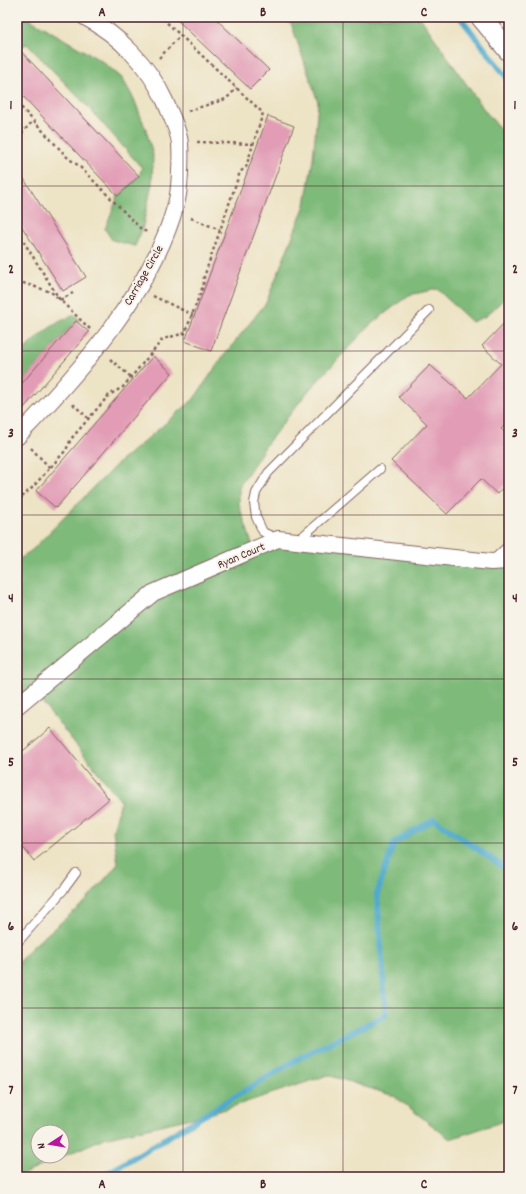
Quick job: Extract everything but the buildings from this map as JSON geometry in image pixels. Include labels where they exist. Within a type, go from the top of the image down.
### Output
[{"type":"street","name":"Carriage Circle","points":[[18,436],[93,354],[138,288],[160,250],[176,203],[180,142],[171,115],[160,90],[146,69],[103,26],[85,17]]},
{"type":"street","points":[[481,17],[509,51]]},
{"type":"street","name":"Ryan Court","points":[[17,706],[153,593],[278,539],[491,562],[509,561]]},
{"type":"lane","points":[[278,539],[263,532],[256,517],[254,504],[256,493],[268,473],[429,310]]},
{"type":"lane","points":[[296,541],[380,469]]},
{"type":"lane","points":[[491,562],[509,545]]},
{"type":"lane","points":[[17,943],[65,888],[76,873]]},
{"type":"path","points":[[17,28],[22,17]]},
{"type":"path","points":[[17,501],[32,488],[66,450],[71,439],[109,395],[123,387],[163,339],[185,333],[240,172],[246,167],[263,114],[161,17]]},
{"type":"path","points":[[146,69],[165,54],[181,36]]},
{"type":"path","points":[[171,115],[226,99],[237,88]]},
{"type":"path","points":[[17,103],[33,121],[142,230],[164,239]]},
{"type":"path","points":[[17,138],[33,121]]},
{"type":"path","points":[[216,142],[254,144]]},
{"type":"path","points":[[173,213],[198,219],[220,230]]},
{"type":"path","points":[[17,231],[60,300]]},
{"type":"path","points":[[17,281],[51,292],[102,339]]},
{"type":"path","points":[[60,300],[73,293]]},
{"type":"path","points":[[168,302],[192,315]]},
{"type":"path","points":[[125,371],[131,377]]},
{"type":"path","points":[[18,436],[50,468]]},
{"type":"green space","points":[[19,17],[26,17],[103,62],[122,78],[134,99],[146,130],[153,155],[152,184],[142,230],[135,246],[112,240],[105,229],[118,196],[139,176],[142,168],[88,107],[27,44],[17,48],[17,19]]},
{"type":"green space","points":[[285,17],[420,17],[485,111],[509,139],[509,294],[486,316],[472,322],[437,289],[409,295],[371,324],[309,390],[266,445],[239,487],[239,505],[254,550],[278,539],[509,561],[509,1114],[501,1122],[450,1139],[394,1096],[328,1075],[213,1113],[104,1138],[70,1153],[70,1124],[30,1124],[30,1164],[46,1164],[17,1177],[17,964],[32,947],[85,902],[118,864],[113,830],[121,801],[34,692],[17,706],[17,561],[32,550],[115,466],[193,400],[222,358],[266,303],[305,205],[313,159],[318,102],[292,26]]},
{"type":"green space","points":[[75,315],[80,320],[76,321],[17,389],[17,357],[51,327],[66,318]]},
{"type":"waterway","points":[[460,17],[509,80]]},
{"type":"waterway","points":[[101,1177],[301,1057],[386,1015],[377,894],[394,843],[434,819],[509,871]]}]
